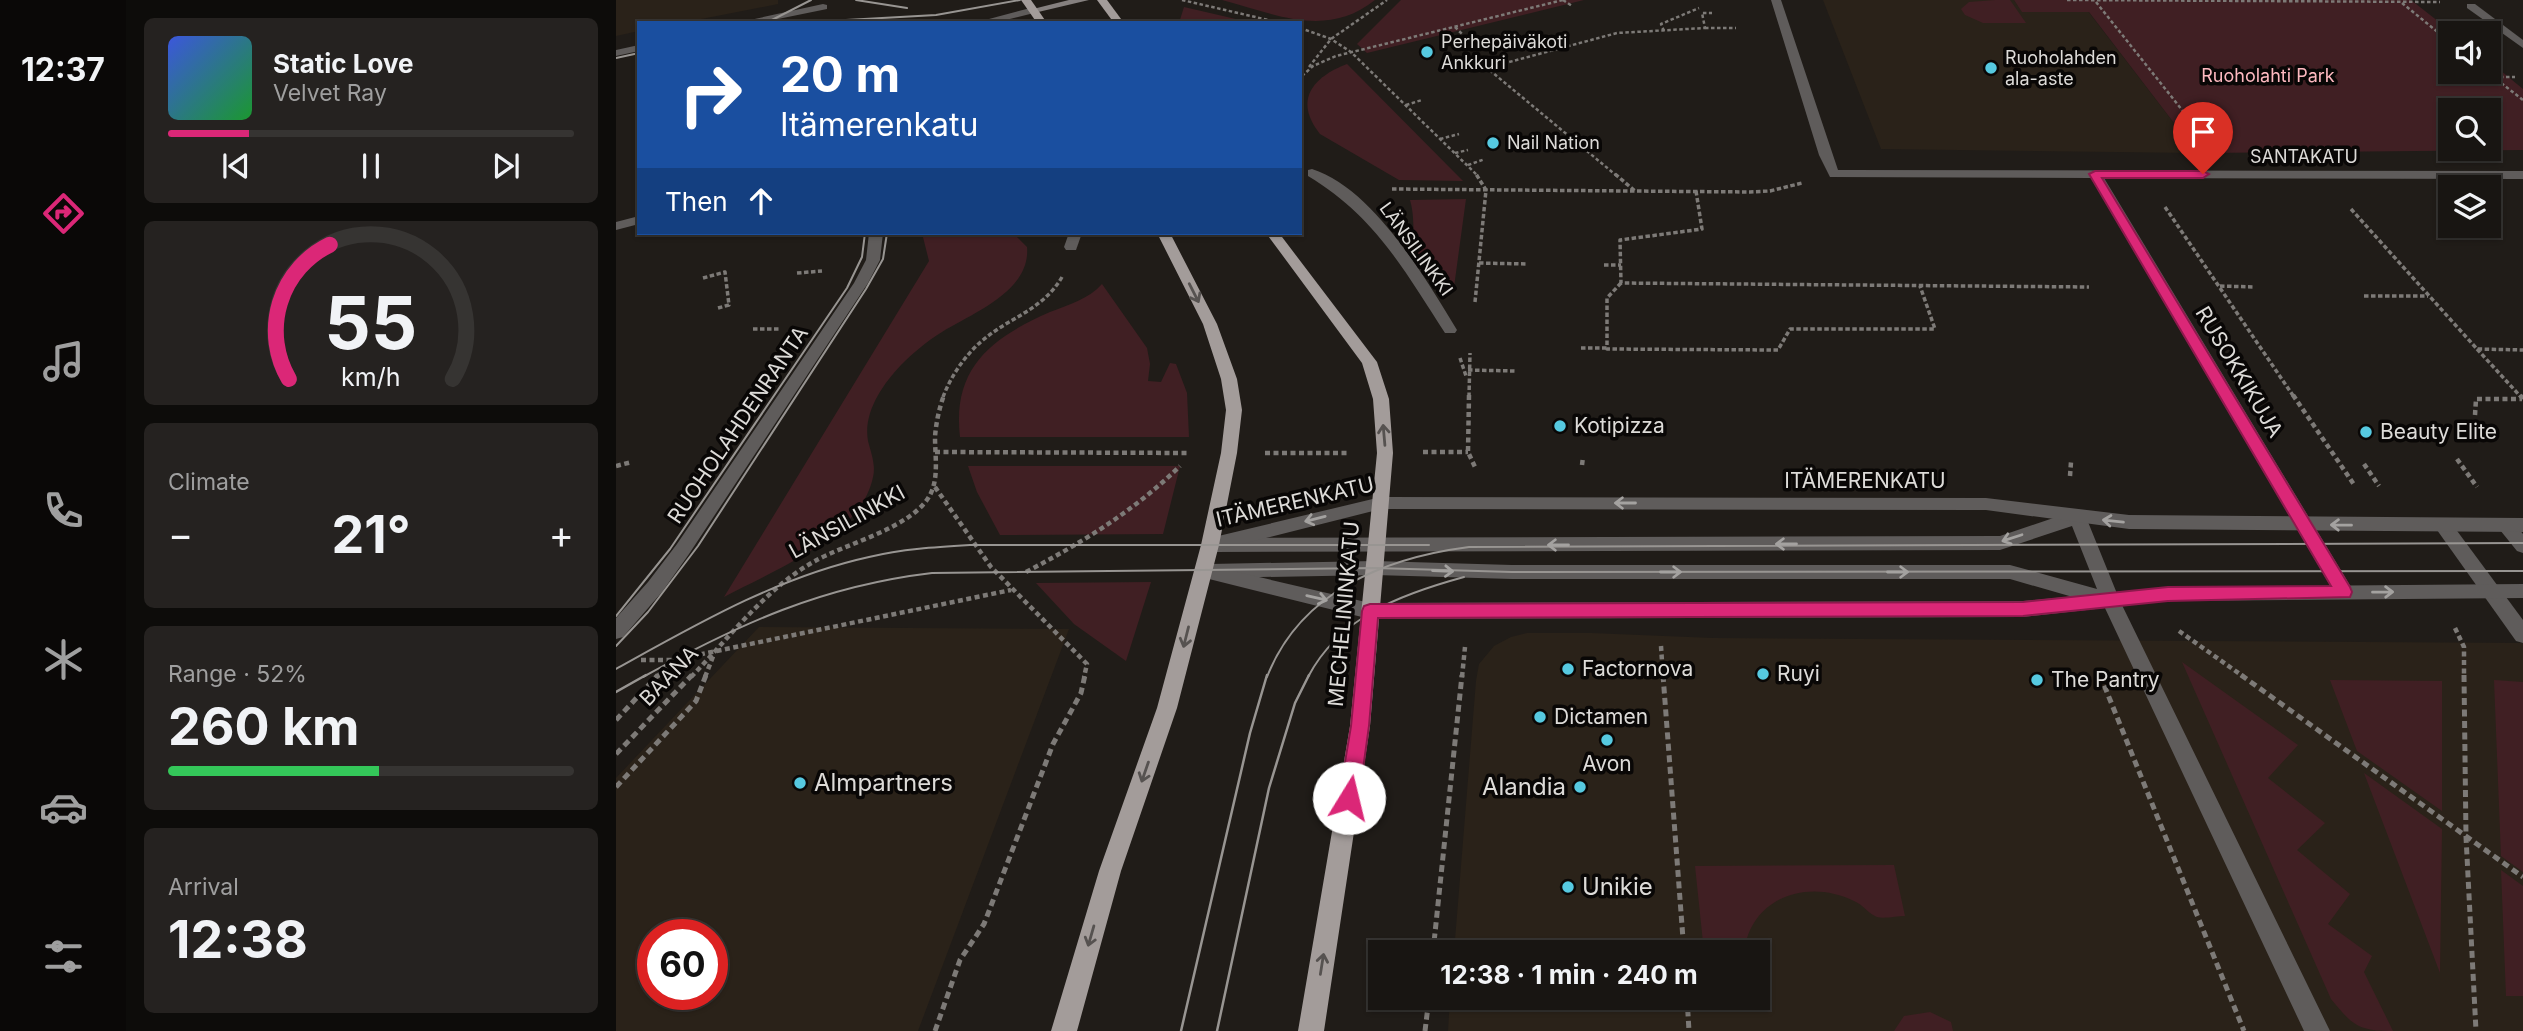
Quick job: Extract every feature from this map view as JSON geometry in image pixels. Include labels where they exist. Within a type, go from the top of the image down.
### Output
[{"type":"main road","points":[[1041,21],[1030,4],[1084,0]]},
{"type":"main road","points":[[1102,0],[1118,21]]},
{"type":"main road","points":[[1064,1031],[1110,871],[1167,708],[1210,545],[1229,453],[1234,410],[1229,379],[1210,324],[1164,235]]},
{"type":"main road","name":"MECHELININKATU","points":[[1274,235],[1369,362],[1381,399],[1385,453],[1360,726],[1311,1031]]},
{"type":"street","points":[[1776,0],[1825,155],[1834,174]]},
{"type":"street","points":[[750,21],[822,4],[825,20]]},
{"type":"street","points":[[984,21],[1030,4]]},
{"type":"street","points":[[2471,6],[2523,45]]},
{"type":"street","points":[[616,44],[637,40]]},
{"type":"street","points":[[616,53],[637,48]]},
{"type":"street","name":"LÄNSILINKKI","points":[[1311,173],[1352,197],[1382,230],[1418,277],[1450,330]]},
{"type":"street","name":"SANTAKATU","points":[[1834,174],[2523,175]]},
{"type":"street","name":"RUSOKKIKUJA","points":[[2095,174],[2344,592]]},
{"type":"street","points":[[616,226],[637,221]]},
{"type":"street","name":"RUOHOLAHDENRANTA","points":[[616,631],[655,587],[683,549],[861,283],[873,260],[876,235]]},
{"type":"street","points":[[1071,247],[1074,235]]},
{"type":"street","name":"ITÄMERENKATU","points":[[1210,545],[1381,503],[1986,504],[2129,522],[2514,525]]},
{"type":"street","points":[[1210,545],[2000,543],[2077,517],[2111,601],[2318,1031]]},
{"type":"street","points":[[2443,525],[2523,635]]},
{"type":"street","points":[[2514,525],[2523,546]]},
{"type":"street","points":[[1203,571],[1375,568],[1512,572],[2010,572],[2111,601]]},
{"type":"street","points":[[1203,571],[1370,611],[2023,609],[2168,594],[2523,591]]},
{"type":"path","points":[[1182,0],[1272,21]]},
{"type":"path","points":[[1302,77],[1331,39],[1387,0]]},
{"type":"path","points":[[1302,77],[1324,60],[1352,52],[1550,2],[1563,0],[1572,6]]},
{"type":"path","points":[[2067,0],[2448,2]]},
{"type":"path","points":[[2095,2],[2211,146]]},
{"type":"path","points":[[2400,2],[2438,32]]},
{"type":"path","points":[[1664,31],[1661,24],[1699,8]]},
{"type":"path","points":[[1705,28],[1702,13],[1713,13]]},
{"type":"path","points":[[1454,27],[1462,34]]},
{"type":"path","points":[[1636,191],[1488,68],[1609,35],[1735,28]]},
{"type":"path","points":[[1302,29],[1331,39],[1352,52],[1481,179],[1486,190],[1475,303]]},
{"type":"path","points":[[1603,31],[1609,35]]},
{"type":"path","points":[[1512,56],[1517,60]]},
{"type":"path","points":[[2501,77],[2515,77]]},
{"type":"path","points":[[2501,83],[2523,100]]},
{"type":"path","points":[[1405,105],[1422,100]]},
{"type":"path","points":[[1440,139],[1459,134]]},
{"type":"path","points":[[1455,153],[1468,150]]},
{"type":"path","points":[[1467,165],[1485,159]]},
{"type":"path","points":[[1467,190],[1770,191],[1834,174]]},
{"type":"path","points":[[1607,348],[1607,298],[1621,282],[1620,240],[1702,229],[1696,191]]},
{"type":"path","points":[[2347,206],[2523,399]]},
{"type":"path","points":[[2165,207],[2358,490]]},
{"type":"path","name":"LÄNSILINKKI","points":[[716,650],[785,580],[816,560],[909,515],[926,502],[934,486],[936,425],[943,394],[957,368],[974,347],[997,329],[1048,297],[1059,282],[1071,247]]},
{"type":"path","points":[[1479,263],[1528,264]]},
{"type":"path","points":[[1604,265],[1621,265]]},
{"type":"path","points":[[797,273],[822,271]]},
{"type":"path","points":[[703,278],[726,272],[729,305],[718,308]]},
{"type":"path","points":[[1621,282],[2089,287]]},
{"type":"path","points":[[1581,348],[1778,350],[1790,329],[1935,329],[1920,286]]},
{"type":"path","points":[[2219,286],[2254,287]]},
{"type":"path","points":[[2364,296],[2429,296]]},
{"type":"path","points":[[753,329],[780,329]]},
{"type":"path","points":[[1471,343],[1468,370],[1468,452],[1475,464]]},
{"type":"path","points":[[2477,349],[2523,349]]},
{"type":"path","points":[[1468,370],[1515,371]]},
{"type":"path","points":[[2475,415],[2476,399],[2523,399]]},
{"type":"path","points":[[935,452],[1468,452]]},
{"type":"path","points":[[1582,465],[1583,457]]},
{"type":"path","points":[[2456,460],[2480,490]]},
{"type":"path","points":[[616,466],[632,462]]},
{"type":"path","points":[[2070,476],[2071,462]]},
{"type":"path","points":[[2364,464],[2382,490]]},
{"type":"path","points":[[1026,572],[1102,532],[1157,490],[1180,466]]},
{"type":"path","points":[[934,486],[970,545],[1011,590],[1071,643],[1087,664],[1081,693],[1053,744],[984,924],[960,960],[935,1031]]},
{"type":"path","points":[[616,720],[673,660],[1011,590]]},
{"type":"path","points":[[1434,940],[1469,611]]},
{"type":"path","points":[[2173,626],[2523,877]]},
{"type":"path","points":[[2454,627],[2464,648],[2466,837],[2476,1031]]},
{"type":"path","points":[[1660,640],[1683,940]]},
{"type":"path","points":[[616,787],[696,701],[716,650]]},
{"type":"path","name":"BAANA","points":[[616,754],[716,650]]},
{"type":"path","points":[[2094,660],[2244,1031]]},
{"type":"path","points":[[1426,1031],[1428,1010]]},
{"type":"path","points":[[1688,1010],[1689,1031]]},
{"type":"shaded area","points":[[616,0],[778,0],[778,4],[691,21],[637,21],[637,31],[616,36]]},
{"type":"shaded area","name":"Ruoholahden ala-aste","points":[[1823,0],[2014,0],[2018,6],[2084,6],[2197,153],[1881,149]]},
{"type":"shaded area","points":[[759,627],[1069,629],[918,1031],[616,1031],[616,778]]},
{"type":"shaded area","points":[[1527,633],[1591,633],[1713,638],[2523,643],[2523,1031],[1448,1031],[1449,1010],[1770,1010],[1770,940],[1455,940],[1479,664],[1494,646],[1511,637]]},
{"type":"green space","points":[[1222,0],[1375,0],[1357,12],[1319,21],[1281,16]]},
{"type":"green space","points":[[1401,0],[1584,0],[1367,53],[1357,44]]},
{"type":"green space","points":[[2010,0],[2026,23],[1983,23],[1965,15],[1961,9],[1969,2]]},
{"type":"green space","name":"Ruoholahti Park","points":[[2014,0],[2411,0],[2438,21],[2438,84],[2501,84],[2501,71],[2523,89],[2523,150],[2501,150],[2501,98],[2438,98],[2438,151],[2197,153],[2089,12],[2022,12]]},
{"type":"green space","points":[[1184,7],[1244,21],[1180,21]]},
{"type":"green space","points":[[1347,64],[1463,181],[1399,180],[1320,134],[1308,111],[1311,91],[1325,76]]},
{"type":"green space","points":[[1466,199],[1454,287],[1434,273],[1419,255],[1414,239],[1410,200]]},
{"type":"green space","points":[[922,235],[1015,235],[1027,247],[1026,263],[1010,288],[998,299],[926,343],[901,365],[881,390],[868,420],[868,441],[874,464],[873,477],[865,498],[851,517],[812,550],[724,597],[929,261]]},
{"type":"green space","points":[[1102,284],[1147,348],[1150,364],[1148,381],[1161,382],[1170,363],[1176,364],[1187,393],[1189,437],[960,437],[962,392],[969,374],[980,358],[1010,333],[1050,312],[1085,298]]},
{"type":"green space","points":[[968,466],[1180,466],[1163,534],[1000,535],[977,492]]},
{"type":"green space","points":[[1151,582],[1126,661],[1074,624],[1036,583]]},
{"type":"green space","points":[[2182,662],[2298,745],[2268,778],[2325,823],[2297,850],[2350,894],[2328,924],[2372,956],[2364,972],[2393,1031],[2372,1030],[2358,1025],[2331,999]]},
{"type":"green space","points":[[2330,680],[2442,681],[2442,811],[2357,751]]},
{"type":"green space","points":[[2494,680],[2523,682],[2523,872],[2501,856]]},
{"type":"green space","points":[[2364,773],[2442,829],[2440,973]]},
{"type":"green space","points":[[1894,865],[1905,916],[1877,917],[1857,902],[1836,894],[1801,893],[1784,897],[1770,906],[1758,918],[1747,940],[1703,940],[1695,866]]},
{"type":"green space","points":[[2501,870],[2523,886],[2523,996],[2506,996]]},
{"type":"green space","points":[[1930,1012],[1951,1022],[1953,1031],[1894,1031],[1904,1016]]},
{"type":"tram line","points":[[770,21],[811,0]]},
{"type":"tram line","points":[[856,0],[907,8]]},
{"type":"tram line","points":[[828,21],[936,15],[1020,0]]},
{"type":"tram line","points":[[616,58],[637,53]]},
{"type":"tram line","points":[[616,616],[670,549],[847,288],[862,257],[865,235]]},
{"type":"tram line","points":[[616,646],[648,612],[698,546],[866,289],[883,259],[887,235]]},
{"type":"tram line","points":[[1384,568],[1437,552],[1469,547],[2523,543]]},
{"type":"tram line","points":[[616,669],[770,589],[835,566],[894,552],[970,545],[1429,545]]},
{"type":"tram line","points":[[643,677],[713,640],[782,610],[854,587],[932,573],[1384,568]]},
{"type":"tram line","points":[[1267,677],[1282,647],[1301,622],[1323,601],[1348,584],[1384,568]]},
{"type":"tram line","points":[[1384,568],[1512,572],[2523,571]]},
{"type":"tram line","points":[[1308,677],[1337,638],[1375,610],[1418,591],[1464,577]]},
{"type":"tram line","points":[[616,692],[646,675]]},
{"type":"tram line","points":[[1181,1031],[1250,733],[1267,675]]},
{"type":"tram line","points":[[1217,1031],[1269,788],[1295,703],[1308,677]]},
{"type":"place","name":"Perhepäiväkoti Ankkuri","points":[[1427,52]]},
{"type":"place","name":"Ruoholahden ala-aste","points":[[1991,68]]},
{"type":"place","name":"Nail Nation","points":[[1493,143]]},
{"type":"place","name":"Kotipizza","points":[[1560,426]]},
{"type":"place","name":"Beauty Elite","points":[[2366,432]]},
{"type":"place","name":"Factornova","points":[[1568,669]]},
{"type":"place","name":"Ruyi","points":[[1763,674]]},
{"type":"place","name":"The Pantry","points":[[2037,680]]},
{"type":"place","name":"Dictamen","points":[[1540,717]]},
{"type":"place","name":"Avon","points":[[1607,740]]},
{"type":"place","name":"Almpartners","points":[[800,783]]},
{"type":"place","name":"Alandia","points":[[1580,787]]},
{"type":"place","name":"Unikie","points":[[1568,887]]},
{"type":"route","points":[[1349,798],[1360,726],[1370,611],[2023,609],[2168,594],[2344,592],[2095,174],[2203,174]]}]
